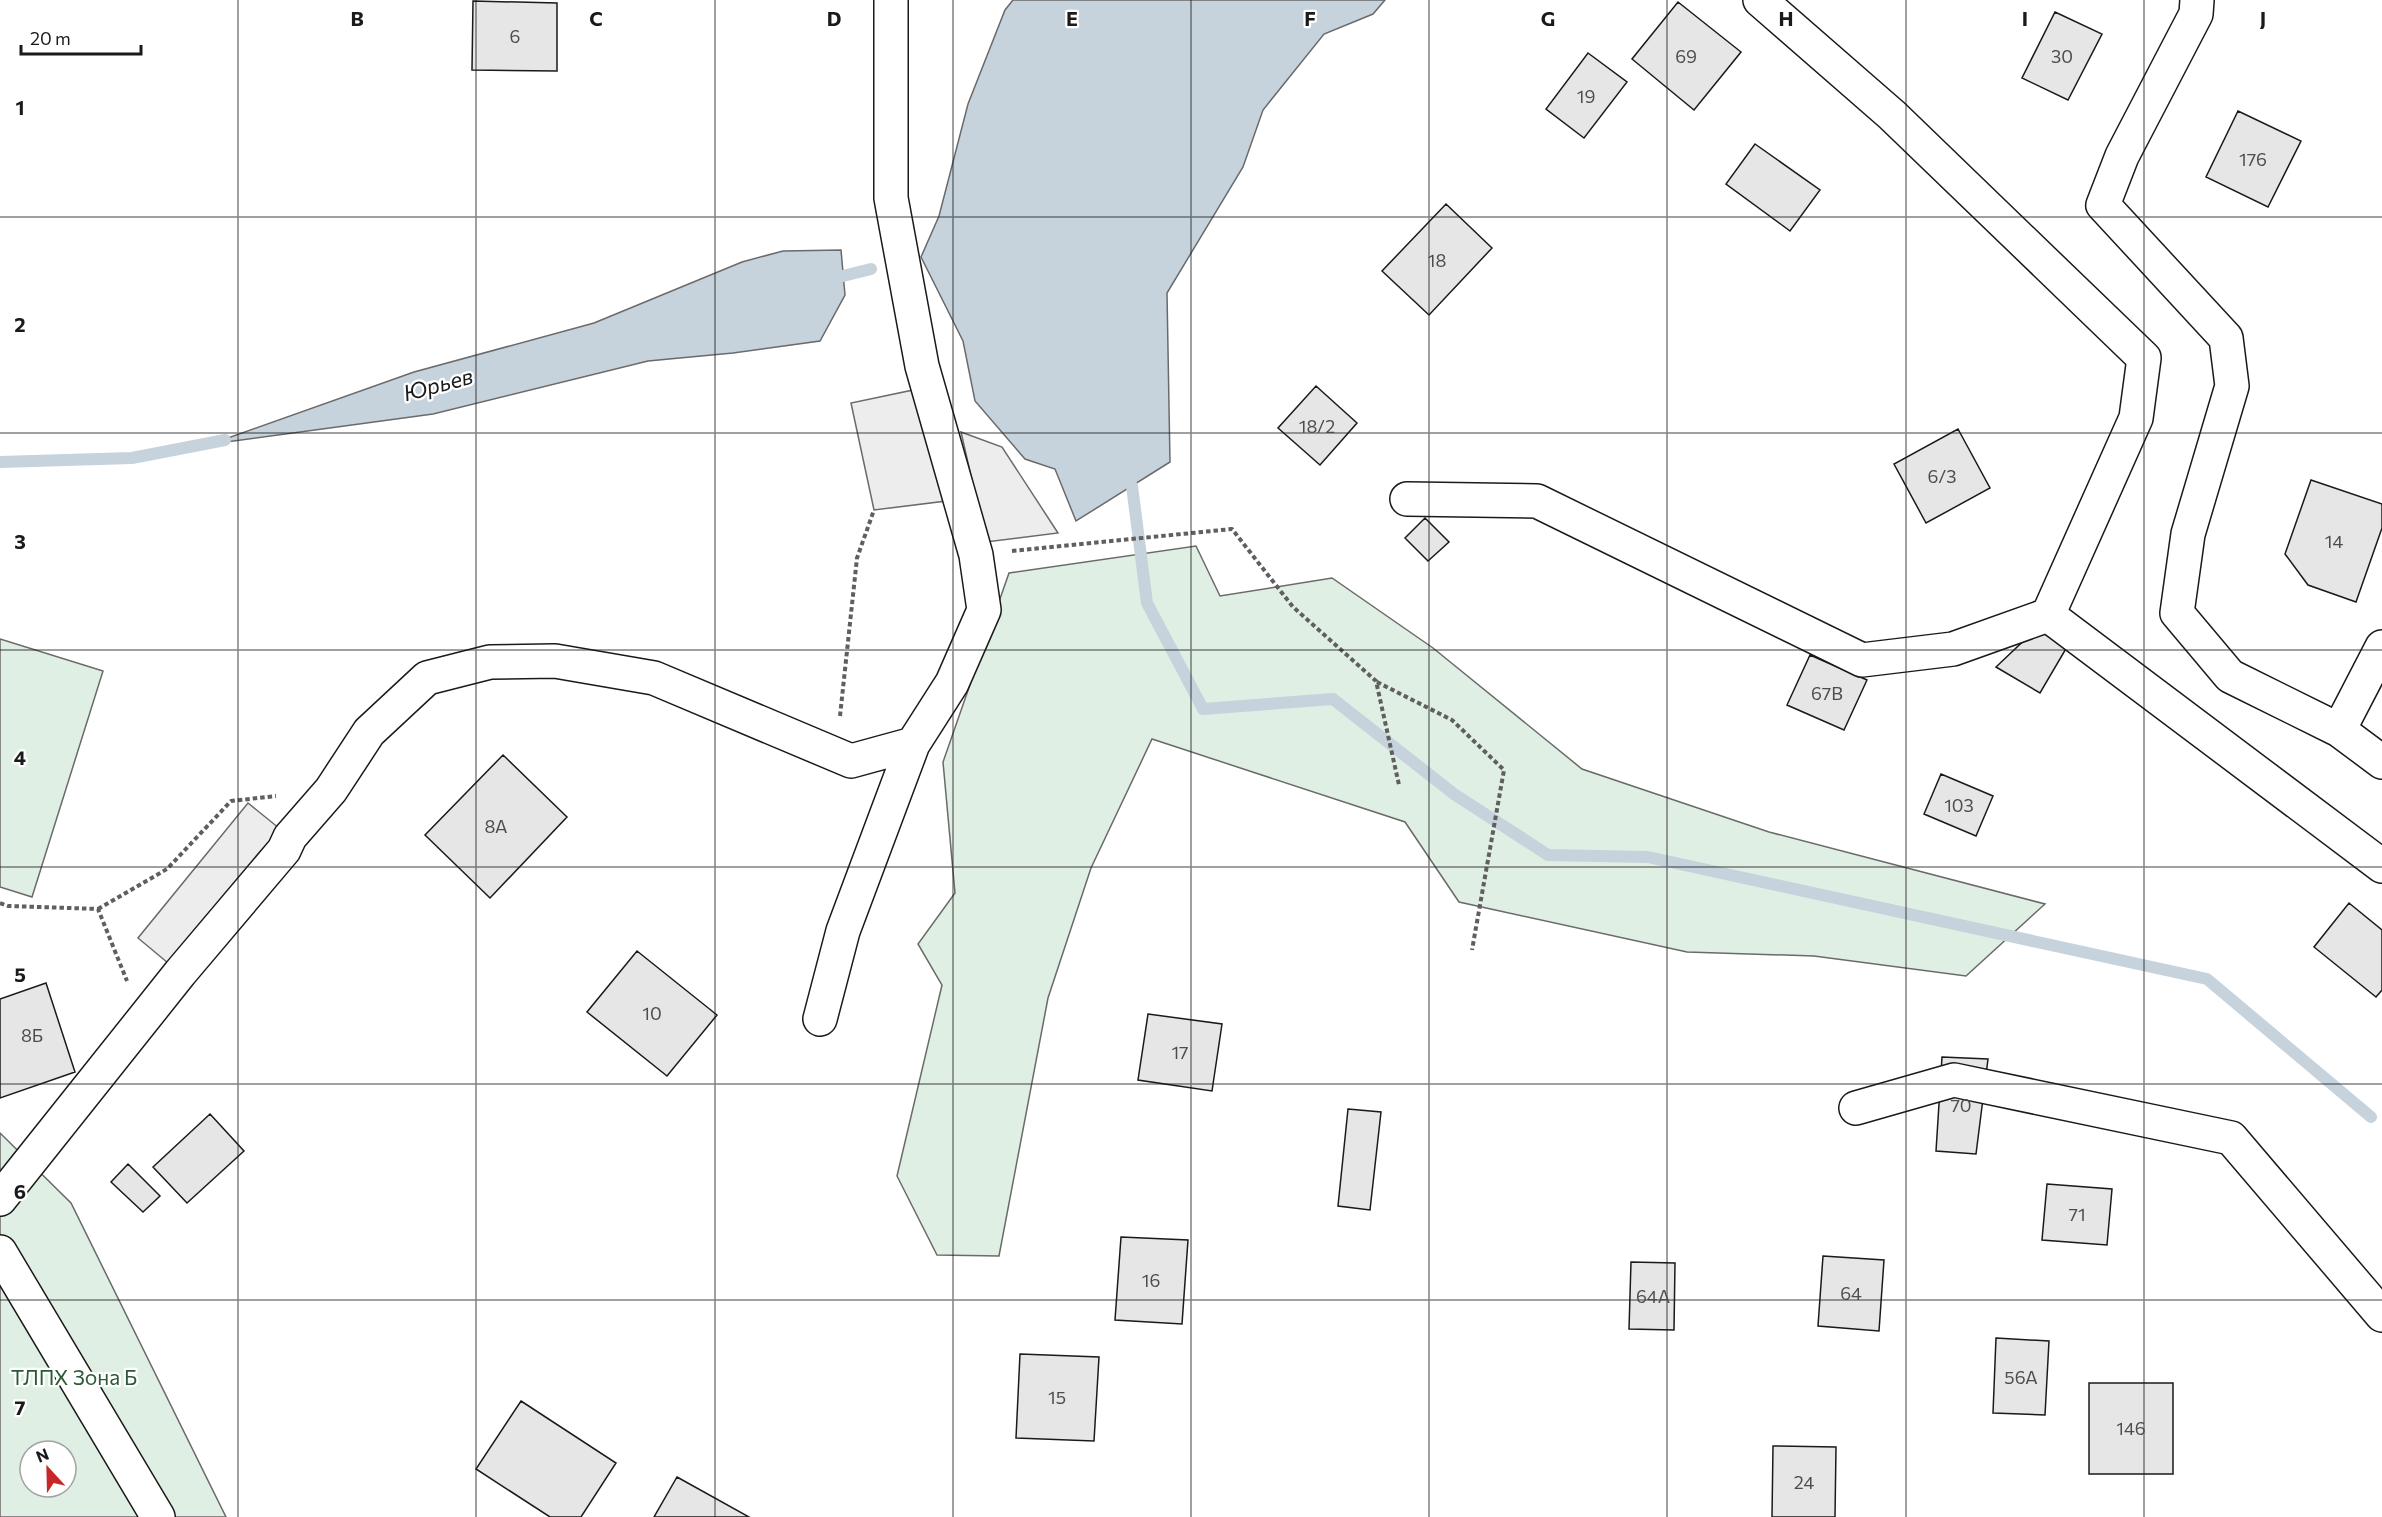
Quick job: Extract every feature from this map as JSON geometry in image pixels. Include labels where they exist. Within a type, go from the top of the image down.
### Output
[{"type":"street","points":[[820,1019],[843,931],[913,744],[952,682],[984,610],[976,555],[922,366],[891,198],[891,0]]},
{"type":"street","points":[[1407,499],[1537,501],[1862,660],[1953,649],[2048,615],[2136,418],[2144,357],[1892,116],[1760,0]]},
{"type":"street","points":[[2197,0],[2196,14],[2122,156],[2103,205],[2226,338],[2232,386],[2188,534],[2176,613],[2230,676],[2339,730],[2382,762]]},
{"type":"street","points":[[2048,615],[2382,866]]},
{"type":"street","points":[[2339,730],[2382,647]]},
{"type":"street","points":[[0,1199],[331,790],[369,732],[427,678],[490,662],[555,662],[654,678],[851,761],[913,744]]},
{"type":"street","points":[[1856,1108],[1954,1080],[2231,1138],[2382,1315]]},
{"type":"street","points":[[0,1252],[158,1517]]},
{"type":"path","points":[[836,755],[856,558],[874,510]]},
{"type":"path","points":[[976,555],[1232,529],[1293,607],[1376,681],[1452,720],[1504,770],[1472,950]]},
{"type":"path","points":[[1376,681],[1399,784]]},
{"type":"path","points":[[0,903],[8,906],[98,909],[167,868],[231,801],[331,790]]},
{"type":"path","points":[[98,909],[143,1020]]},
{"type":"green space","points":[[1196,546],[1220,596],[1332,578],[1433,648],[1582,769],[1769,832],[2045,904],[1966,976],[1814,956],[1687,952],[1459,902],[1405,822],[1152,739],[1091,868],[1048,998],[999,1256],[937,1255],[897,1176],[942,985],[918,944],[955,893],[943,762],[1009,573]]},
{"type":"green space","points":[[0,639],[103,671],[32,897],[0,887]]},
{"type":"green space","name":"ТЛПХ Зона Б","points":[[0,1133],[71,1203],[226,1517],[0,1517]]},
{"type":"shaded area","points":[[918,389],[946,501],[874,510],[851,403]]},
{"type":"shaded area","points":[[961,432],[1002,447],[1058,533],[986,542]]},
{"type":"shaded area","points":[[248,803],[290,837],[180,973],[138,938]]},
{"type":"water","points":[[1013,0],[1385,0],[1373,14],[1324,34],[1263,110],[1243,167],[1167,293],[1170,462],[1076,521],[1055,469],[1025,459],[975,401],[963,341],[921,257],[939,216],[968,104],[1005,10]]},
{"type":"water","points":[[841,250],[845,295],[820,341],[733,353],[648,361],[433,414],[211,444],[414,372],[594,323],[742,262],[783,251]]},
{"type":"building","points":[[473,1],[557,3],[557,71],[472,70]]},
{"type":"building","points":[[1678,2],[1741,52],[1694,110],[1632,59]]},
{"type":"building","points":[[2055,12],[2102,34],[2068,100],[2022,78]]},
{"type":"building","points":[[1588,53],[1627,82],[1584,138],[1546,109]]},
{"type":"building","points":[[2238,111],[2301,141],[2268,207],[2206,177]]},
{"type":"building","points":[[1755,144],[1820,190],[1790,231],[1726,184]]},
{"type":"building","points":[[1446,204],[1492,248],[1429,315],[1382,271]]},
{"type":"building","points":[[1316,386],[1357,423],[1320,465],[1278,428]]},
{"type":"building","points":[[1958,429],[1990,488],[1926,523],[1894,464]]},
{"type":"building","points":[[2311,480],[2382,504],[2382,528],[2356,602],[2308,585],[2285,554]]},
{"type":"building","points":[[1425,518],[1449,542],[1428,561],[1405,538]]},
{"type":"building","points":[[2036,629],[2067,647],[2040,693],[1996,667]]},
{"type":"building","points":[[1810,655],[1867,680],[1844,730],[1787,705]]},
{"type":"building","points":[[503,755],[567,817],[490,898],[425,835]]},
{"type":"building","points":[[1941,774],[1993,796],[1976,836],[1924,814]]},
{"type":"building","points":[[2349,903],[2382,930],[2382,990],[2376,997],[2314,947]]},
{"type":"building","points":[[637,951],[717,1015],[667,1076],[587,1012]]},
{"type":"building","points":[[46,983],[75,1072],[0,1098],[0,999]]},
{"type":"building","points":[[1148,1014],[1222,1024],[1212,1091],[1138,1080]]},
{"type":"building","points":[[1942,1057],[1988,1059],[1976,1154],[1936,1151]]},
{"type":"building","points":[[1348,1109],[1381,1112],[1370,1210],[1338,1206]]},
{"type":"building","points":[[210,1114],[244,1151],[187,1203],[153,1167]]},
{"type":"building","points":[[128,1164],[160,1196],[143,1212],[111,1182]]},
{"type":"building","points":[[2047,1184],[2112,1189],[2107,1245],[2042,1240]]},
{"type":"building","points":[[1121,1237],[1188,1240],[1182,1324],[1115,1320]]},
{"type":"building","points":[[1823,1256],[1884,1260],[1879,1331],[1818,1326]]},
{"type":"building","points":[[1631,1262],[1675,1263],[1674,1330],[1629,1329]]},
{"type":"building","points":[[1996,1338],[2049,1341],[2045,1415],[1993,1413]]},
{"type":"building","points":[[1020,1354],[1099,1357],[1094,1441],[1016,1438]]},
{"type":"building","points":[[2089,1383],[2173,1383],[2173,1474],[2089,1474]]},
{"type":"building","points":[[521,1401],[616,1463],[581,1517],[550,1517],[476,1469]]},
{"type":"building","points":[[1773,1446],[1836,1447],[1835,1517],[1772,1517]]},
{"type":"building","points":[[677,1477],[749,1517],[654,1517]]},
{"type":"waterway","name":"Юрьев","points":[[827,280],[871,269]]},
{"type":"waterway","name":"Юрьев","points":[[0,462],[132,458],[225,440]]},
{"type":"waterway","points":[[1132,486],[1147,603],[1203,709],[1333,699],[1454,794],[1548,855],[1648,857],[2207,979],[2371,1117]]}]
